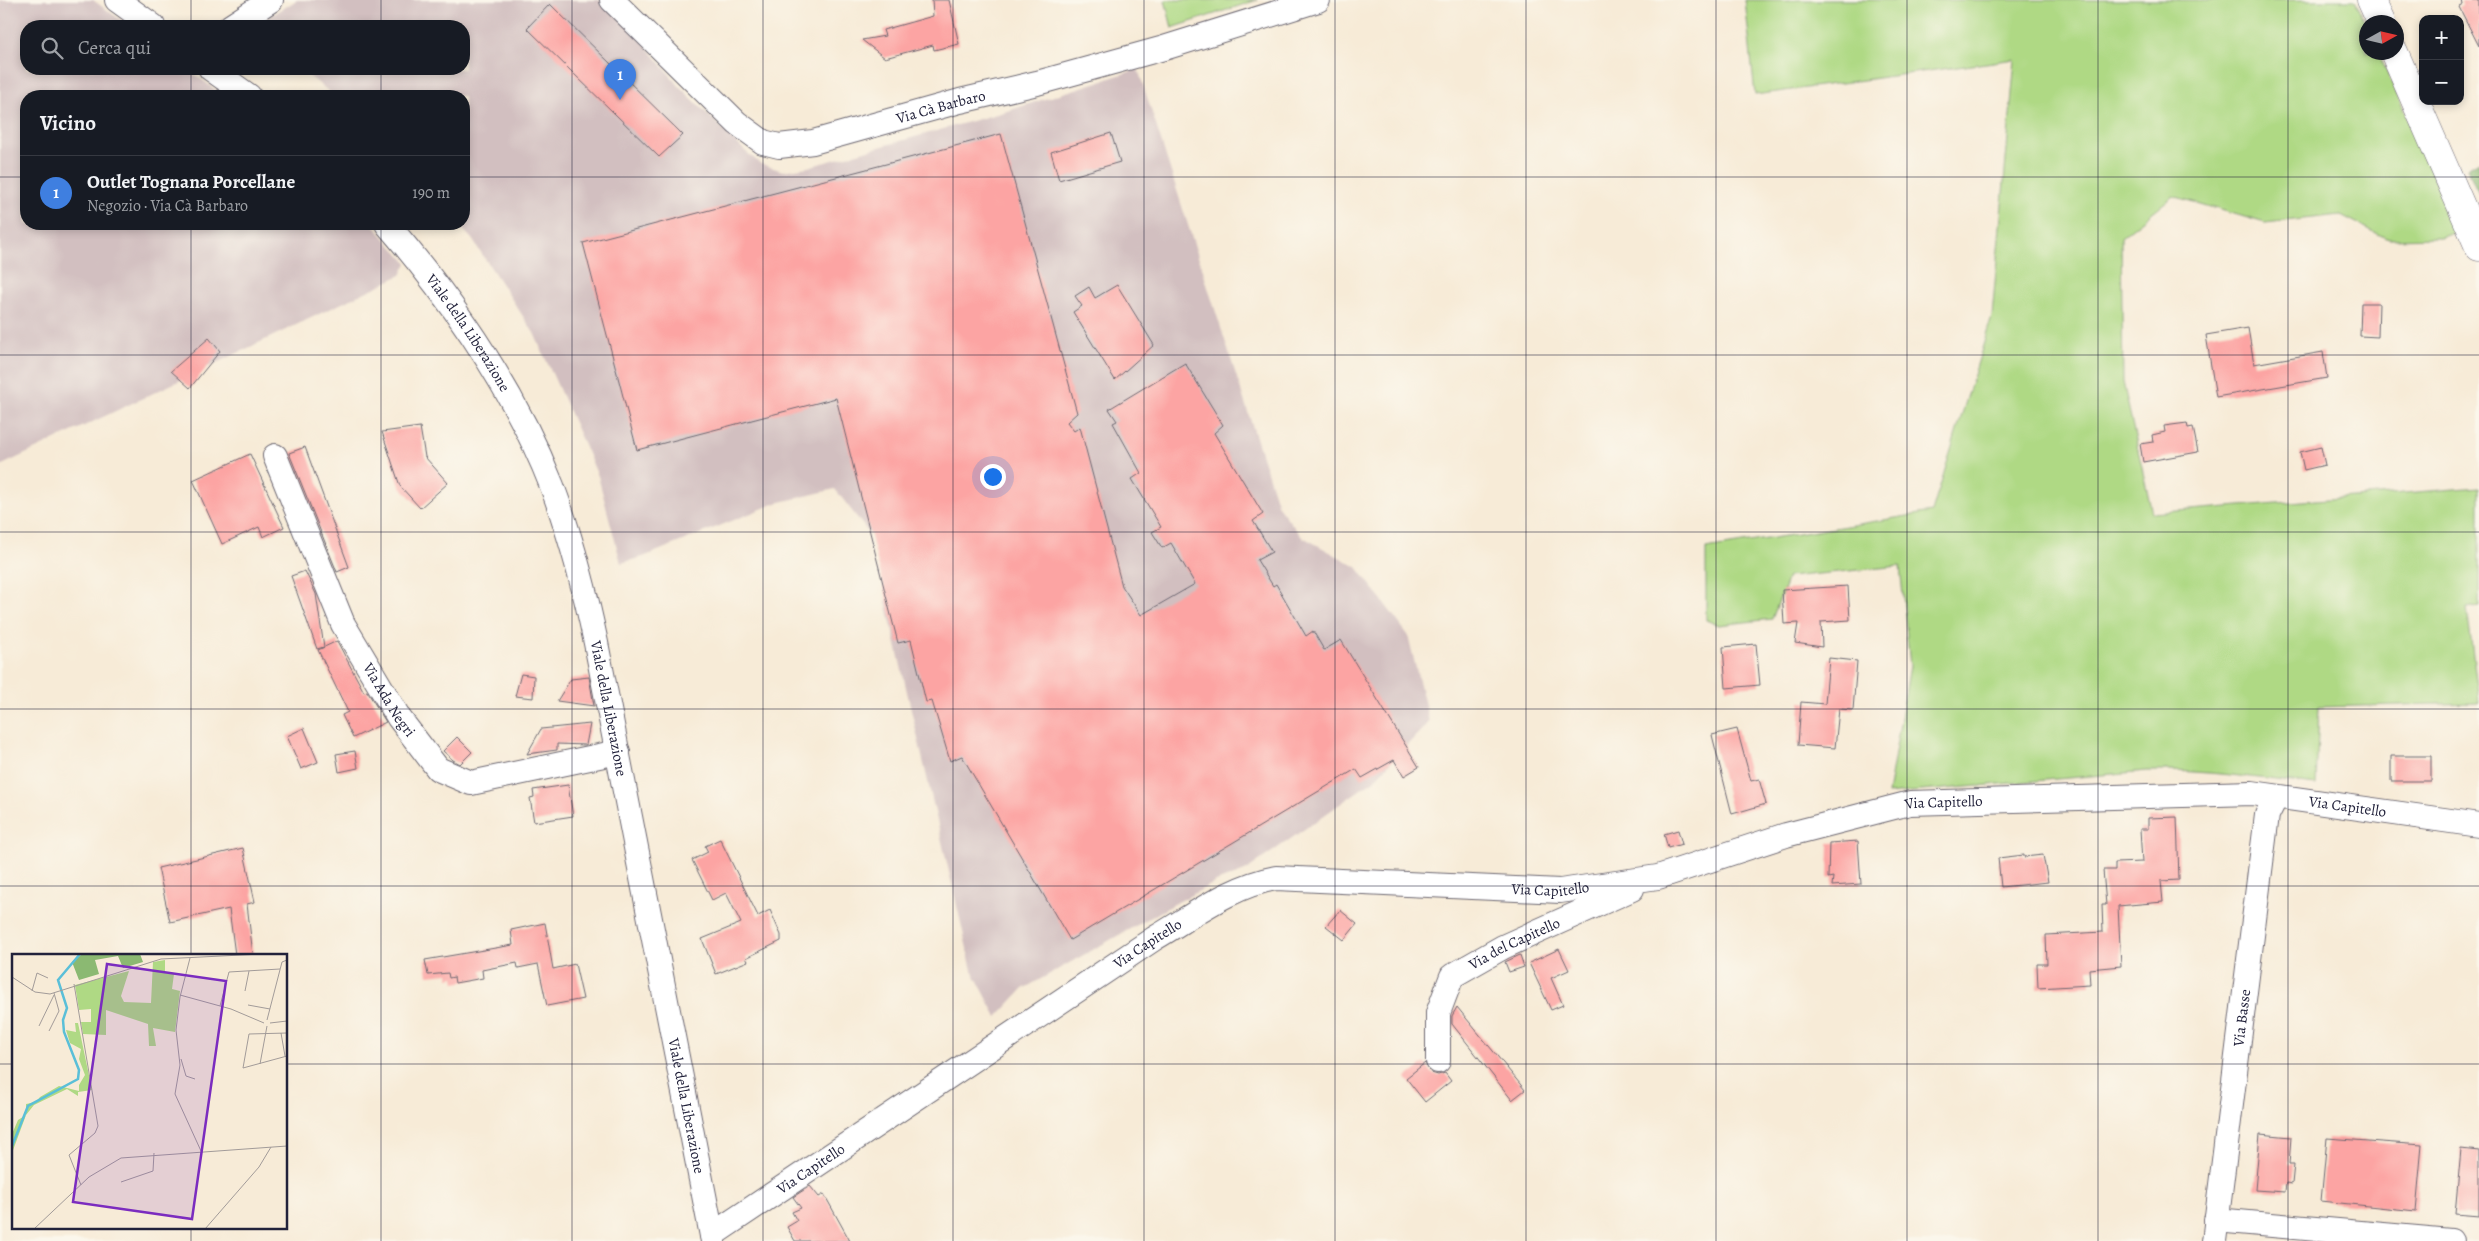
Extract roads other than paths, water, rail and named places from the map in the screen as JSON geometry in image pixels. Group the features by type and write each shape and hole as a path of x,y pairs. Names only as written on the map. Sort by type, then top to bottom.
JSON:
{"main road":[{"path":"2371,0 2378,15"},
{"path":"2397,60 2479,247"}],"street":[{"path":"117,0 145,20"},
{"path":"239,20 271,0"},
{"name":"Via Cà Barbaro","path":"612,0 737,123 763,142 779,146 813,142 960,100 1056,78 1164,48 1318,0"},
{"path":"220,75 241,90"},
{"name":"Viale della Liberazione","path":"392,230 429,272 479,344 523,423 551,485 582,576 712,1238"},
{"name":"Via Ada Negri","path":"275,456 343,624 399,718 438,769 471,783 618,752"},
{"name":"Via Capitello","path":"712,1238 1156,938 1221,898 1254,882 1276,878 1560,891 1658,877 1786,835 1910,803 2252,794 2479,825"},
{"name":"Via Basse","path":"2215,1231 2267,815 2276,797"},
{"name":"Via del Capitello","path":"1438,1061 1438,1013 1452,976 1503,947 1658,877"},
{"path":"2215,1231 2451,1241"}],"place":[{"name":"Outlet Tognana Porcellane","path":"620,100"}]}
